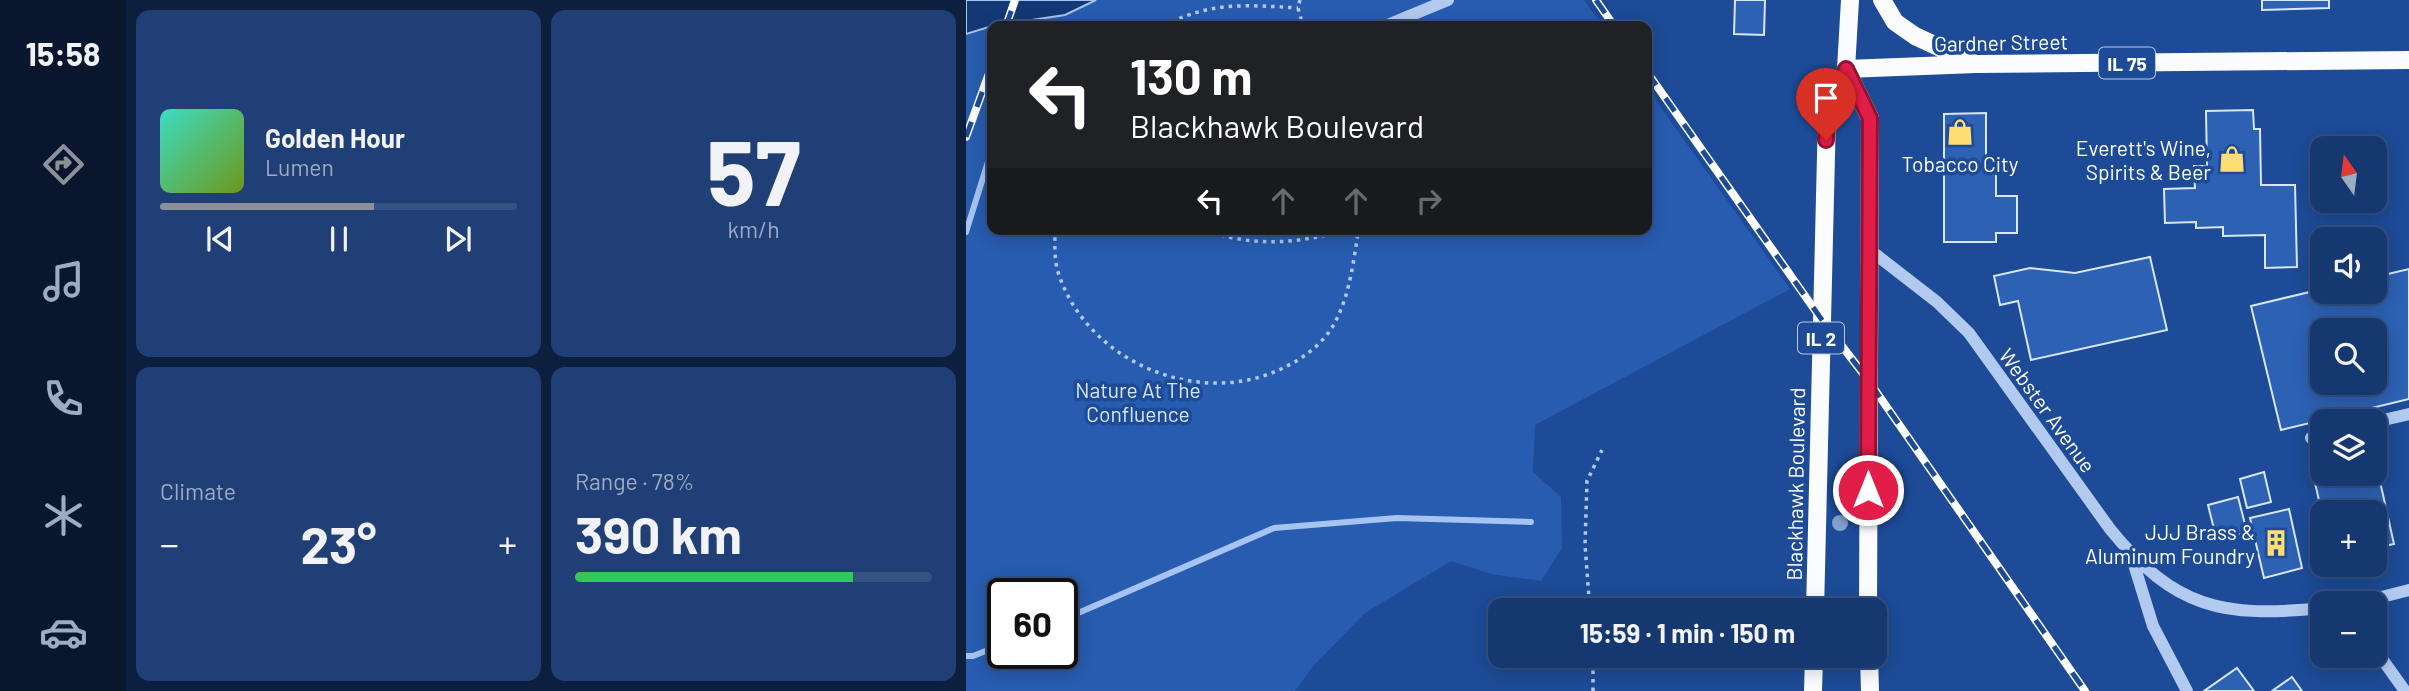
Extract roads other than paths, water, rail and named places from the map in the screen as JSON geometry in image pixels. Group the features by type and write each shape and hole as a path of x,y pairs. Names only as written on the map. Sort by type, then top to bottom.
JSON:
{"main road":[{"name":"Blackhawk Boulevard","path":"1815,598 1827,114 1846,69 1850,0"},
{"path":"1882,0 1895,22 1915,36 1976,64"},
{"name":"Gardner Street","path":"1846,69 1976,64 2409,60"},
{"name":"Blackhawk Boulevard","path":"1846,69 1870,118 1868,598"},
{"path":"1813,691 1814,668"},
{"path":"1869,668 1870,691"}],"street":[{"path":"1397,21 1448,0"},
{"name":"Webster Avenue","path":"1870,250 1937,302 1969,333 2130,554 2157,579 2189,598 2218,607 2257,612 2310,609"},
{"path":"2387,419 2409,414"},
{"path":"2130,554 2153,626 2187,691"},
{"path":"2387,596 2409,590"},
{"path":"2387,666 2405,691"}],"waterway":[{"path":"966,232 987,165"},
{"path":"1078,613 1274,528 1397,518 1531,522"},
{"path":"966,656 987,650"}],"railway":[{"path":"1008,21 1015,0"},
{"path":"1596,0 1611,21"},
{"path":"966,137 987,79"},
{"path":"1652,79 1822,320 1868,380 2085,691"}],"place":[{"name":"Tobacco City","path":"1960,132"},
{"name":"Everett's Wine, Spirits & Beer","path":"2232,159"},
{"name":"JJJ Brass & Aluminum Foundry","path":"2276,543"}],"park label":[{"name":"Nature At The Confluence","path":"1138,401"}]}
